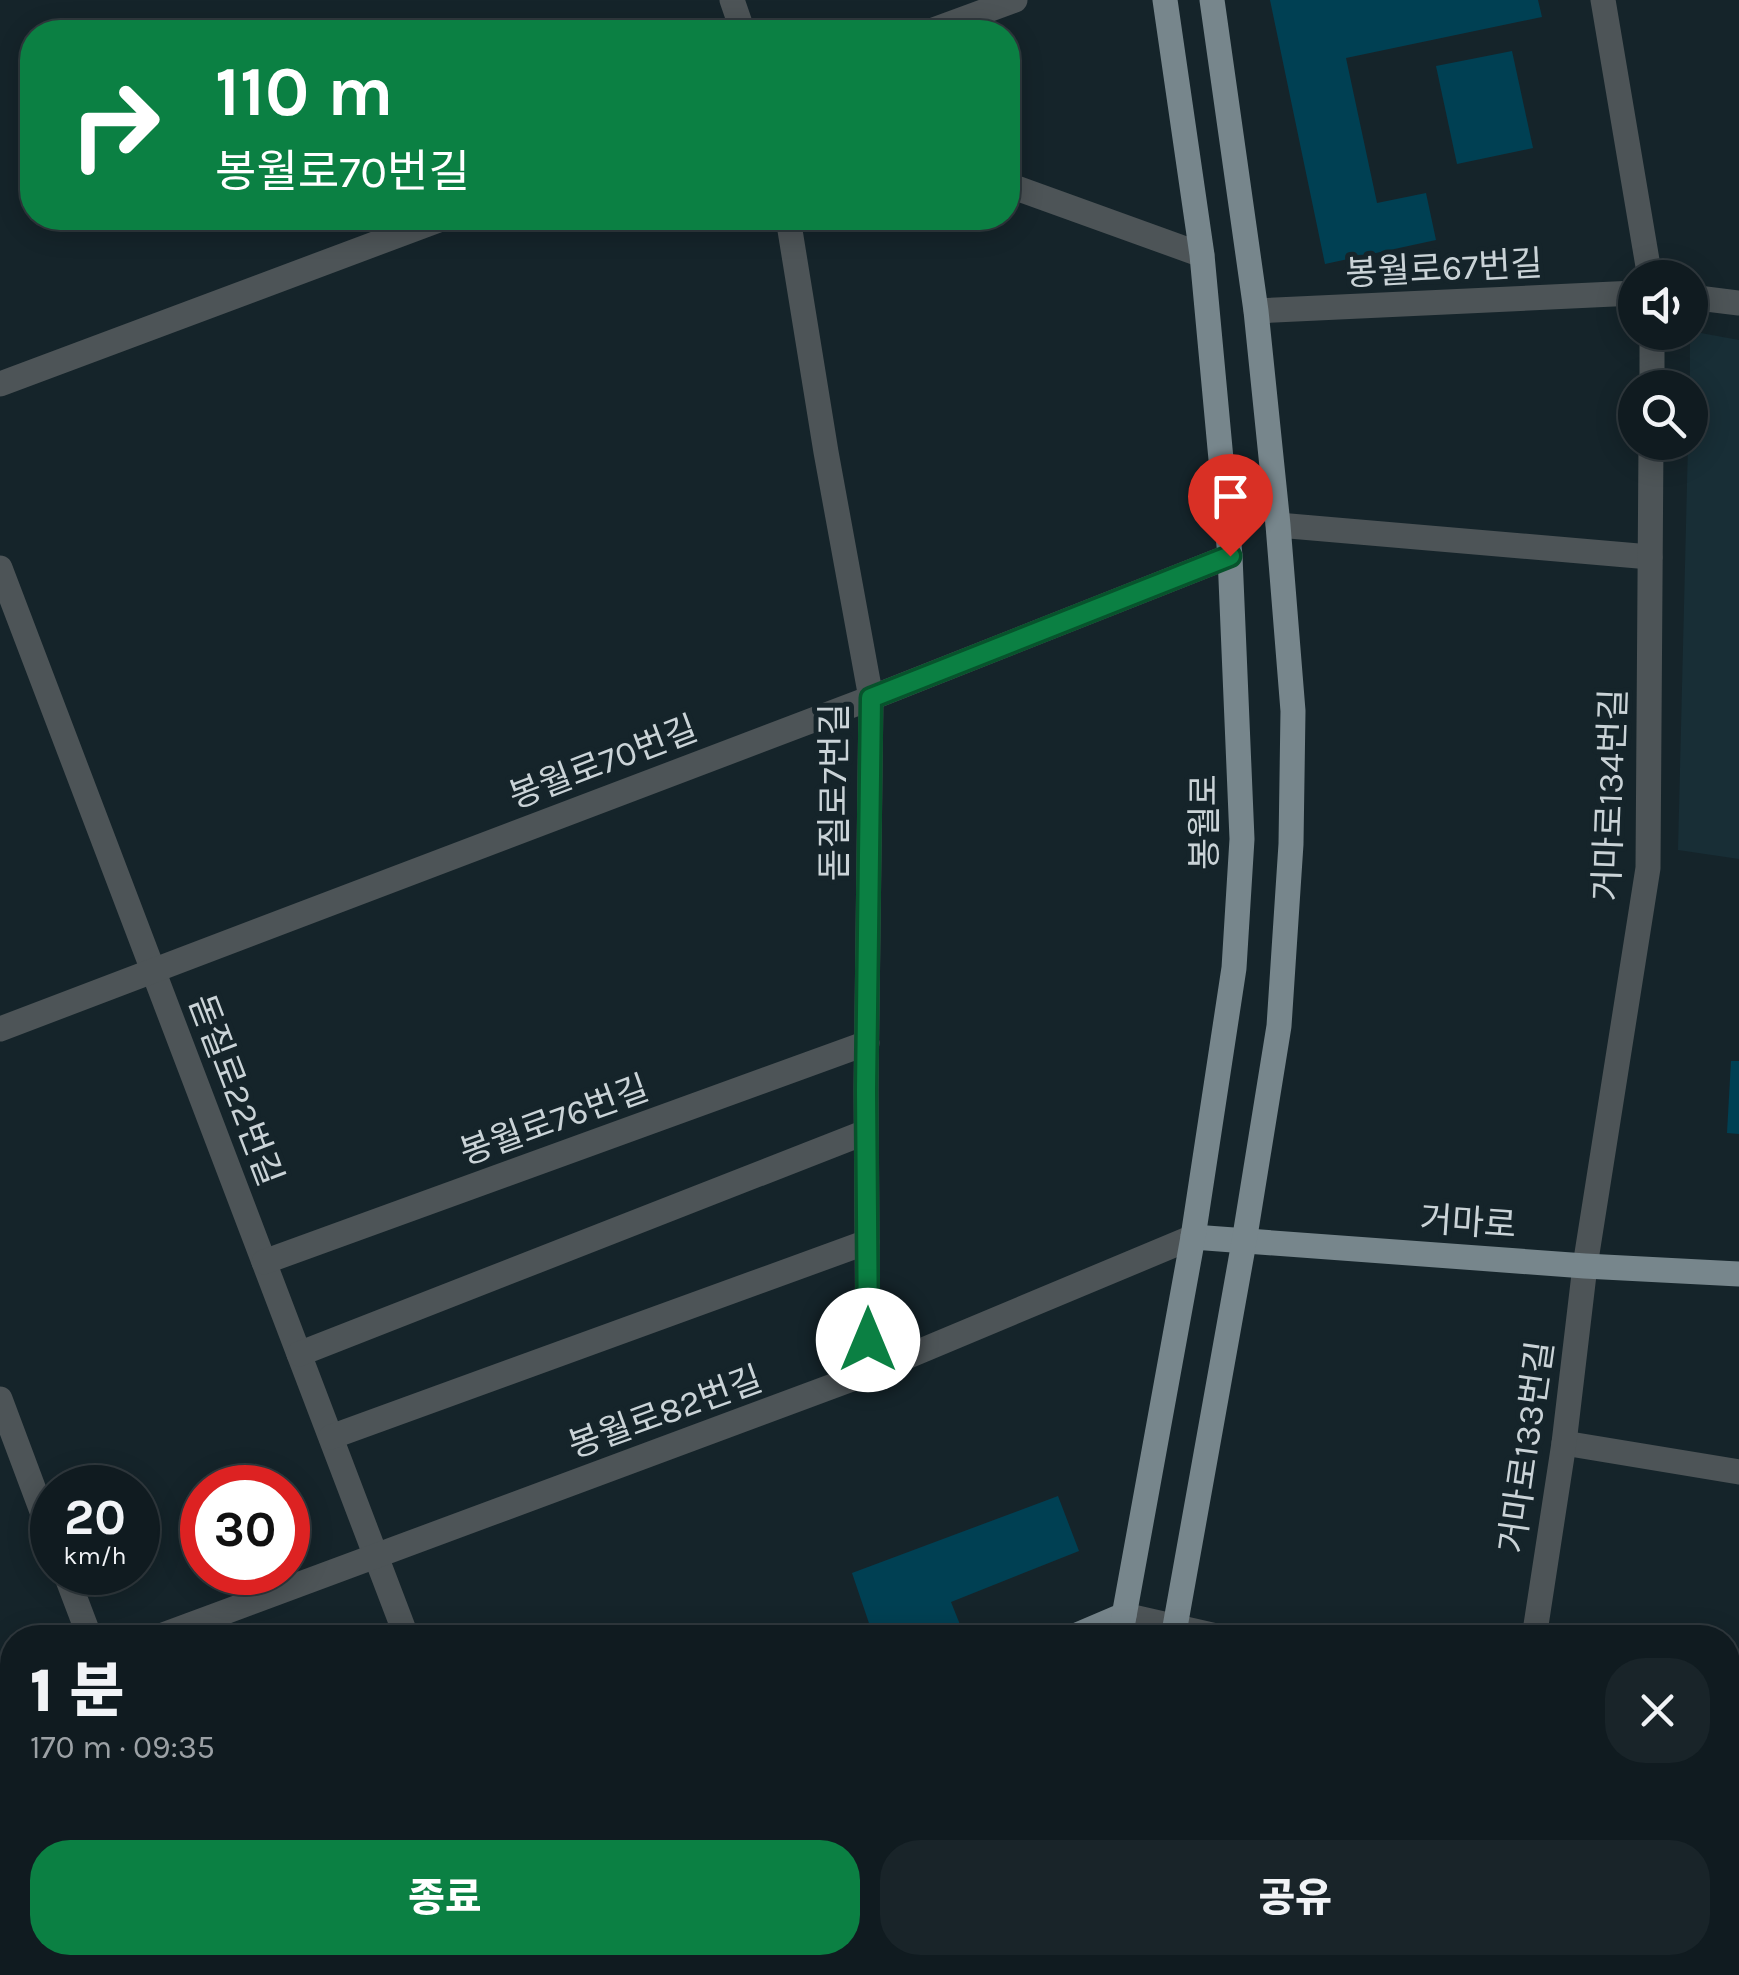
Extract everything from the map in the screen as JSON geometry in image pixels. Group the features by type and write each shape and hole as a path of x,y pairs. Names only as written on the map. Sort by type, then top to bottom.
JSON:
{"main road":[{"name":"봉월로","path":"1122,1625 1193,1236 1234,968 1242,839 1230,556 1202,256 1165,0"},
{"path":"1175,1625 1244,1242 1278,1026 1291,844 1293,710 1278,525 1256,312 1212,0"},
{"name":"거마로","path":"1193,1236 1739,1274"}],"street":[{"path":"960,20 1014,0"},
{"path":"1603,0 1647,260"},
{"path":"1020,188 1202,256"},
{"path":"0,384 412,230"},
{"name":"돋질로7번길","path":"790,230 871,698 866,1132 868,1373"},
{"name":"봉월로67번길","path":"1256,312 1618,295"},
{"path":"1708,299 1739,303"},
{"name":"거마로134번길","path":"1585,1266 1648,868 1652,460"},
{"path":"1278,525 1650,557"},
{"name":"봉월로70번길","path":"0,1029 871,698 1230,556"},
{"name":"돋질로22번길","path":"0,568 402,1625"},
{"name":"봉월로76번길","path":"264,1262 867,1043"},
{"path":"299,1354 866,1132"},
{"name":"봉월로82번길","path":"190,1625 868,1373 1193,1236"},
{"path":"331,1437 868,1242"},
{"name":"거마로133번길","path":"1536,1625 1564,1443 1585,1266"},
{"path":"0,1399 30,1479"},
{"path":"1564,1443 1739,1472"},
{"path":"74,1595 85,1625"}],"shaded area":[{"path":"1708,334 1739,340 1739,859 1678,850 1688,460 1708,460 1708,370 1690,370 1690,350 1708,350"}],"building":[{"path":"1270,0 1538,0 1542,17 1346,58 1377,203 1426,193 1436,240 1325,264"},
{"path":"1512,51 1533,148 1457,164 1436,66"},
{"path":"1731,1061 1739,1061 1739,1134 1727,1133"},
{"path":"1058,1496 1079,1551 951,1602 960,1625 870,1625 852,1573"}],"route":[{"path":"868,1340 866,1090 871,698 1230,556"}]}
